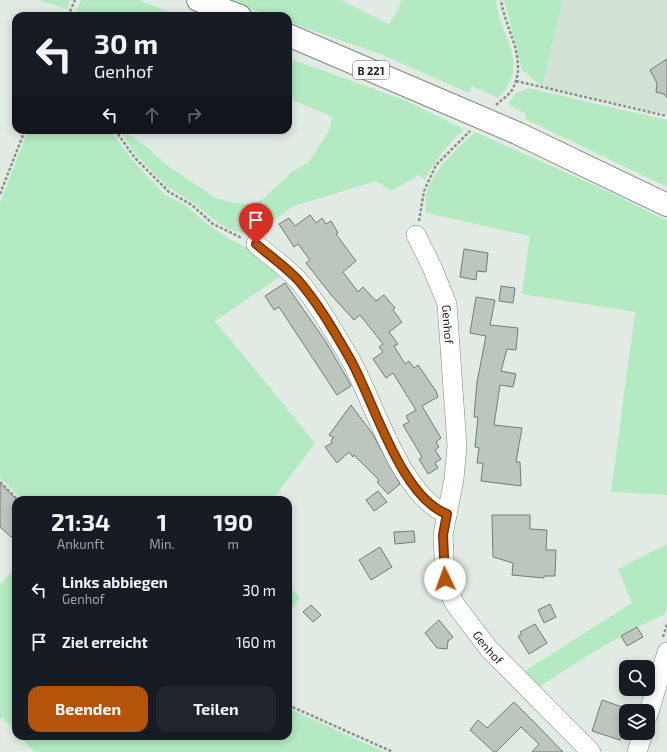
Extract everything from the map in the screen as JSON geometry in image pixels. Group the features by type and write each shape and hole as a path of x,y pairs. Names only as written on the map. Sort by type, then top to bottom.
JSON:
{"main road":[{"path":"198,0 230,12"},
{"name":"B 221","path":"292,37 517,133 667,205"}],"street":[{"name":"Genhof","path":"416,235 432,267 446,304 457,446 454,479 443,535 445,579 454,603 488,649 591,752"},
{"path":"256,244 298,280 322,313 350,358 398,463 421,493 440,511 447,514"},
{"path":"651,704 667,652"},
{"path":"637,752 641,740"}],"path":[{"path":"70,12 75,0"},
{"path":"516,81 667,116"},
{"path":"0,194 23,134"},
{"path":"118,134 135,158 169,192 192,205 219,227 256,244"},
{"path":"0,482 14,496"},
{"path":"292,707 393,752"}],"shaded area":[{"path":"563,0 667,0 667,114 542,86"}],"green space":[{"path":"39,0 70,0 67,9"},
{"path":"81,0 139,0 170,12 78,12 76,11"},
{"path":"226,0 341,0 389,24 399,8 401,0 496,0 498,14 514,61 513,73 508,85 498,98 472,86 469,93 380,54 292,23 292,12 260,12"},
{"path":"504,0 563,0 542,86 522,70"},
{"path":"292,59 404,100 464,129 442,153 425,180 419,175 391,191 376,181 294,206 252,237 229,229 218,223 191,201 166,186 134,153 123,134 131,136 148,148 168,166 216,198 234,203 253,204 264,198 292,172 309,162 328,132 333,117 292,100"},
{"path":"528,88 667,120 667,187 525,119 526,114 508,104 515,94"},
{"path":"475,132 616,195 667,221 667,495 611,492 635,312 522,294 530,236 426,213 426,194 432,180 448,158"},
{"path":"26,134 113,134 135,163 165,195 185,205 206,223 231,240 255,251 284,274 215,321 315,443 275,496 19,496 0,478 0,203"},
{"path":"667,544 667,607 664,615 614,640 534,690 520,674 632,603 618,569"},
{"path":"12,572 12,728 2,717 0,719 0,585"},
{"path":"292,588 300,598 292,609"},
{"path":"292,710 384,752 34,752 24,740 292,740"}],"building":[{"path":"667,59 667,98 664,94 656,92 657,83 650,70"},
{"path":"310,215 316,223 322,218 326,224 331,221 338,233 336,234 356,261 343,272 358,292 363,287 376,301 384,295 395,308 393,310 402,322 389,332 398,344 394,346 405,364 409,361 414,368 418,365 436,391 438,397 422,406 441,438 436,442 439,447 435,450 441,459 435,463 438,468 428,474 419,459 422,457 403,425 409,422 406,416 416,410 393,373 386,378 373,359 383,352 379,347 383,344 360,315 354,320 332,296 306,263 310,260 298,244 294,247 279,224 289,218 295,226"},
{"path":"464,249 488,253 486,272 477,271 476,280 460,277"},
{"path":"285,283 326,342 351,386 337,395 279,307 274,310 265,296"},
{"path":"501,286 515,288 513,303 499,301"},
{"path":"476,297 495,300 490,325 518,328 516,350 507,349 501,371 516,374 513,387 500,385 494,425 522,428 516,462 520,462 521,486 481,481 483,463 477,463 479,448 475,447 478,417 474,417 477,382 486,336 470,333"},
{"path":"351,405 372,433 400,484 388,494 377,482 379,480 354,455 353,457 349,452 337,463 325,447 332,443 331,440 334,438 329,435"},
{"path":"0,483 13,496 12,536 11,537 0,527"},
{"path":"378,491 387,502 374,511 366,500"},
{"path":"492,515 530,515 530,529 547,530 546,550 556,550 555,576 544,576 544,578 512,575 513,563 493,557"},
{"path":"414,531 415,542 395,544 394,532"},
{"path":"380,547 392,567 371,580 359,560"},
{"path":"550,604 556,617 544,623 538,610"},
{"path":"311,605 321,615 313,622 303,612"},
{"path":"439,620 453,637 448,641 447,649 437,648 425,633"},
{"path":"535,624 547,643 529,654 518,636 522,634 520,632"},
{"path":"637,627 643,637 627,646 621,636"},
{"path":"602,700 619,706 619,740 592,731"},
{"path":"514,702 563,752 532,752 539,744 521,727 496,752 494,752 470,730 478,720 487,728"}],"route":[{"path":"256,244 298,280 322,313 350,358 398,463 421,493 440,511 447,514 443,535 445,579"}]}
